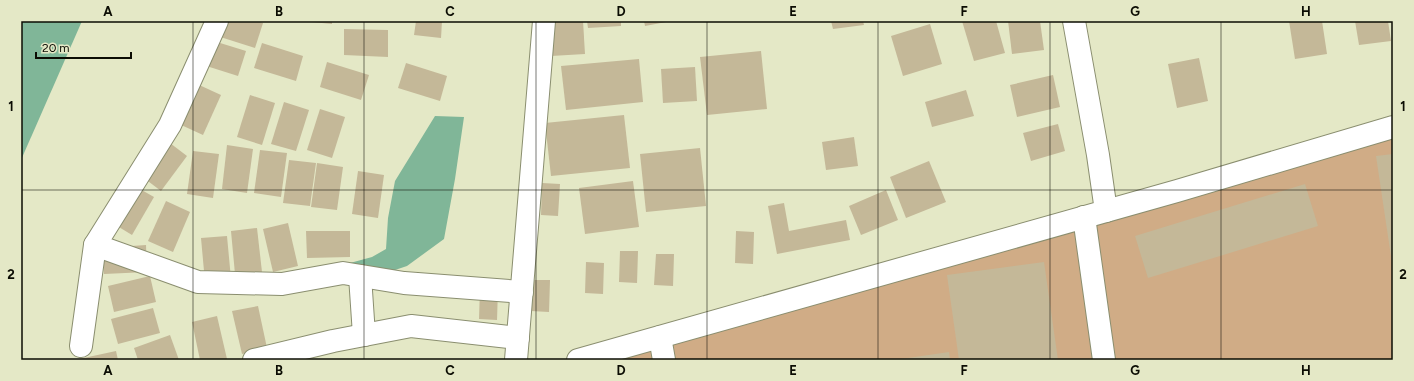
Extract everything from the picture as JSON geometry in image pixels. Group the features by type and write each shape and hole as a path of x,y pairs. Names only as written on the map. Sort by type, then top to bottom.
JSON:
{"street":[{"path":"81,346 95,245 170,125 217,21"},
{"path":"516,360 544,21"},
{"path":"1074,21 1098,155 1106,211"},
{"path":"578,360 1106,211 1393,127"},
{"path":"1084,217 1104,360"},
{"path":"95,245 198,282 282,284 344,273 404,283 522,292"},
{"path":"360,276 364,335"},
{"path":"254,360 326,342 411,326 518,338"},
{"path":"660,337 664,360"}],"shaded area":[{"path":"21,21 82,21 21,160"},
{"path":"435,116 464,117 444,239 407,266 383,274 339,266 372,257 386,249 388,218 395,181"},
{"path":"1393,133 1393,360 604,360"}],"building":[{"path":"218,21 256,21 263,23 255,48 214,35"},
{"path":"332,21 332,24 312,22"},
{"path":"416,21 442,21 441,38 414,35"},
{"path":"583,21 585,54 551,56 550,22"},
{"path":"587,21 621,21 621,26 588,28"},
{"path":"644,21 666,21 666,22 645,26"},
{"path":"831,21 863,21 864,25 833,29"},
{"path":"962,21 996,21 1005,53 974,61"},
{"path":"1008,21 1040,21 1044,50 1012,54"},
{"path":"1289,21 1322,21 1327,54 1295,59"},
{"path":"1355,21 1388,21 1391,41 1359,45"},
{"path":"930,24 942,64 903,76 891,36"},
{"path":"344,29 388,30 388,57 344,55"},
{"path":"204,38 246,51 238,76 197,63"},
{"path":"262,43 303,56 296,81 254,68"},
{"path":"761,51 767,109 707,115 700,57"},
{"path":"1199,58 1208,101 1177,108 1168,64"},
{"path":"639,59 643,102 566,110 561,66"},
{"path":"327,62 369,75 361,100 320,87"},
{"path":"406,63 447,76 440,101 398,88"},
{"path":"695,67 697,101 663,103 661,69"},
{"path":"1053,75 1060,107 1017,117 1010,85"},
{"path":"197,84 221,95 203,135 179,124"},
{"path":"966,90 974,116 932,127 925,102"},
{"path":"250,95 275,103 262,145 237,137"},
{"path":"284,102 309,110 296,151 271,144"},
{"path":"320,109 345,117 332,158 307,150"},
{"path":"624,115 630,168 551,176 545,123"},
{"path":"1058,124 1065,151 1031,161 1023,133"},
{"path":"854,137 858,166 826,170 822,142"},
{"path":"166,140 187,156 161,191 140,175"},
{"path":"227,145 253,149 247,193 222,189"},
{"path":"700,148 706,206 646,212 640,154"},
{"path":"260,150 287,153 281,197 254,193"},
{"path":"193,151 219,154 213,198 187,194"},
{"path":"1393,154 1393,263 1392,263 1376,156"},
{"path":"289,160 316,163 310,206 283,203"},
{"path":"929,161 946,202 906,218 890,177"},
{"path":"317,163 343,167 337,210 311,207"},
{"path":"358,171 384,175 378,218 352,214"},
{"path":"633,181 639,227 585,234 579,188"},
{"path":"542,183 560,184 558,216 541,215"},
{"path":"131,184 154,197 132,235 109,221"},
{"path":"1305,184 1318,226 1148,278 1135,236"},
{"path":"886,190 898,220 861,235 849,206"},
{"path":"166,201 190,212 173,252 148,241"},
{"path":"784,203 789,231 846,220 850,240 777,254 768,206"},
{"path":"288,223 298,266 273,272 263,229"},
{"path":"257,228 262,272 235,274 231,231"},
{"path":"306,231 350,231 350,257 307,258"},
{"path":"736,231 754,232 753,264 735,263"},
{"path":"227,236 231,279 205,282 201,238"},
{"path":"146,245 147,272 104,274 103,248"},
{"path":"620,251 638,251 637,283 619,282"},
{"path":"656,254 674,254 673,286 654,285"},
{"path":"586,262 604,263 603,294 585,293"},
{"path":"1044,262 1058,360 959,360 947,275"},
{"path":"150,276 156,302 114,312 108,286"},
{"path":"532,280 550,280 549,312 531,311"},
{"path":"480,288 498,289 497,320 479,319"},
{"path":"258,306 267,348 242,354 232,311"},
{"path":"153,308 160,333 118,344 111,319"},
{"path":"217,316 227,359 200,360 192,322"},
{"path":"170,335 179,360 138,360 134,348"},
{"path":"116,351 118,360 79,360 79,359"},
{"path":"949,352 950,360 901,360 901,359"}]}
